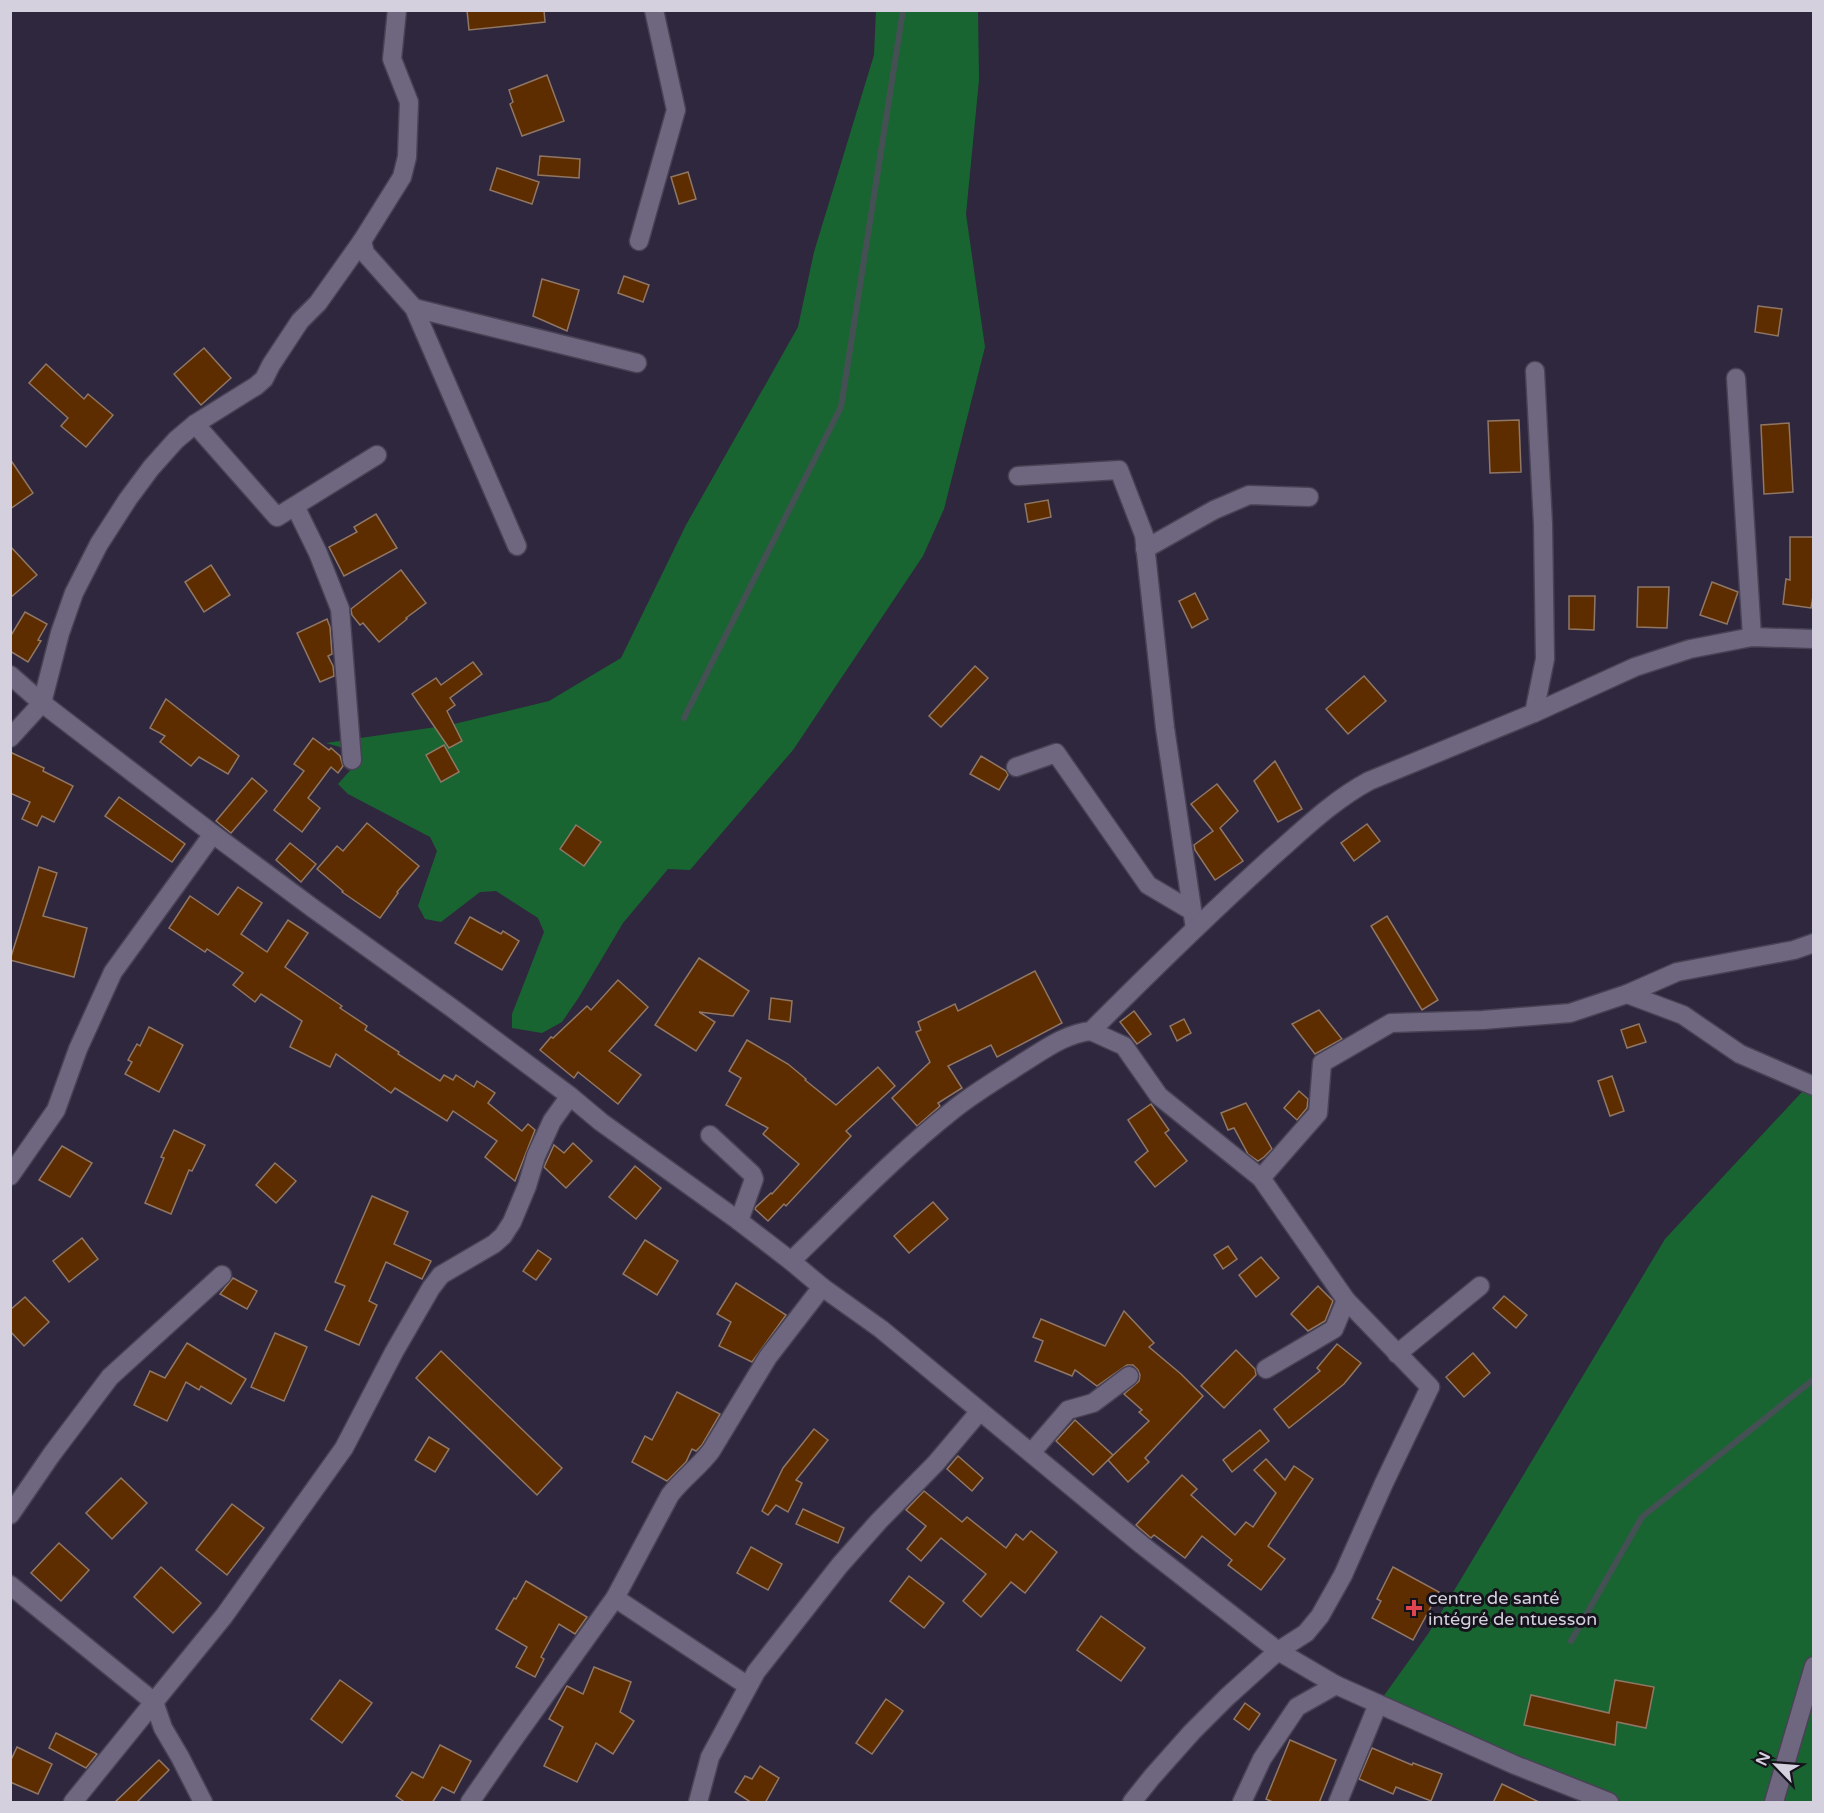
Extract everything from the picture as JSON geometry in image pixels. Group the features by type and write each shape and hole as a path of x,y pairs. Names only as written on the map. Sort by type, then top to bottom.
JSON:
{"street":[{"path":"10,738 42,703 60,633 74,593 99,544 128,499 176,440 195,424 264,379 300,321 318,303 362,241 402,177 407,158 409,102 392,59 397,10"},
{"path":"639,241 676,110 654,10"},
{"path":"362,241 365,253 414,308 518,546"},
{"path":"414,308 637,363"},
{"path":"1534,713 1545,658 1543,524 1535,371"},
{"path":"1736,378 1752,637"},
{"path":"195,424 277,517 377,455"},
{"path":"1018,476 1119,470 1144,535 1165,729 1194,920"},
{"path":"1145,549 1214,510 1249,495 1309,497"},
{"path":"295,506 318,553 340,609 352,760"},
{"path":"1091,1031 1194,920 1314,818 1349,792 1635,667 1690,649 1752,637 1814,639"},
{"path":"10,675 42,703 213,834 570,1096 601,1122 739,1221 822,1287 882,1329 1142,1545 1278,1651 1336,1685 1515,1765 1610,1803"},
{"path":"1016,767 1056,753 1148,885 1194,920"},
{"path":"10,1176 56,1110 78,1049 113,972 213,834"},
{"path":"1261,1178 1318,1113 1322,1063 1391,1023 1483,1020 1570,1012 1627,994 1677,972 1794,950 1814,943"},
{"path":"1627,994 1683,1015 1740,1054 1814,1086"},
{"path":"791,1261 900,1155 953,1110 984,1087 1060,1039 1077,1032 1091,1031 1124,1046 1160,1096 1261,1178 1346,1299 1430,1387 1343,1575 1320,1616 1306,1632 1278,1651 1227,1697 1192,1732 1132,1803"},
{"path":"73,1803 224,1616 344,1448 394,1353 441,1275 494,1244 512,1222 536,1156 552,1121 570,1096"},
{"path":"710,1135 749,1169 754,1179 739,1221"},
{"path":"10,1515 110,1377 222,1275"},
{"path":"1397,1354 1480,1286"},
{"path":"470,1803 525,1722 615,1598 670,1495 678,1484 705,1460 768,1357 822,1287"},
{"path":"1266,1370 1334,1329 1346,1299"},
{"path":"1031,1453 1068,1410 1093,1403 1130,1376"},
{"path":"698,1803 710,1757 748,1686 770,1654 840,1565 980,1411"},
{"path":"10,1585 154,1702 163,1728 203,1803"},
{"path":"615,1598 748,1686"},
{"path":"1774,1803 1814,1666"},
{"path":"1242,1803 1262,1759 1297,1707 1336,1685"},
{"path":"1338,1803 1378,1704"}],"green space":[{"path":"876,11 978,11 979,80 966,214 985,347 944,509 923,556 793,750 690,870 668,869 623,923 562,1022 542,1033 512,1028 512,1014 544,932 538,918 496,891 480,892 441,922 425,919 418,906 437,851 430,837 348,794 338,784 354,766 350,750 326,743 450,725 549,701 621,658 686,525 798,327 814,252 874,55"},
{"path":"1813,1085 1813,1802 1609,1802 1378,1704 1428,1634 1665,1239 1801,1093"}],"building":[{"path":"467,10 544,10 545,22 469,30"},
{"path":"547,75 564,121 522,136 510,104 513,102 509,90"},
{"path":"540,156 580,159 579,178 538,175"},
{"path":"497,168 539,182 532,204 490,190"},
{"path":"688,172 696,199 679,204 671,177"},
{"path":"624,276 649,285 643,302 618,293"},
{"path":"542,279 579,290 567,331 533,316"},
{"path":"1758,306 1782,309 1778,336 1755,332"},
{"path":"204,348 231,378 201,405 174,374"},
{"path":"46,364 84,399 88,394 113,415 86,447 61,426 68,418 29,383"},
{"path":"1519,420 1521,472 1490,473 1488,421"},
{"path":"1789,423 1793,492 1764,494 1761,425"},
{"path":"10,459 33,493 10,509"},
{"path":"1048,500 1051,517 1028,522 1025,504"},
{"path":"376,514 397,548 344,576 329,547 357,532 354,527"},
{"path":"1790,537 1814,537 1814,591 1811,608 1783,604 1786,579 1790,580"},
{"path":"10,546 37,575 10,598"},
{"path":"211,565 230,595 204,612 185,582"},
{"path":"401,570 426,603 379,642 363,623 360,625 352,615 351,609"},
{"path":"1712,582 1738,592 1727,624 1700,615"},
{"path":"1638,587 1669,587 1667,628 1637,627"},
{"path":"1195,593 1208,619 1192,628 1179,601"},
{"path":"1569,596 1595,596 1594,630 1569,629"},
{"path":"25,612 47,624 38,640 41,641 28,662 10,651 10,637"},
{"path":"327,619 330,627 332,654 328,656 333,666 334,676 320,682 297,633"},
{"path":"473,662 482,674 450,698 455,705 447,711 462,741 449,748 412,694 436,678 441,685"},
{"path":"975,666 988,678 941,727 929,716"},
{"path":"1364,676 1386,701 1348,734 1326,709"},
{"path":"166,699 239,756 228,774 199,757 191,766 160,742 165,736 150,728"},
{"path":"313,738 340,756 343,766 338,773 331,767 308,798 320,808 302,832 274,810 304,771 294,764"},
{"path":"444,745 459,772 441,782 426,755"},
{"path":"10,752 44,768 43,771 73,786 54,822 42,816 37,826 22,819 30,802 10,793"},
{"path":"981,756 1006,771 1008,775 999,790 970,774"},
{"path":"1275,761 1302,809 1278,822 1254,781"},
{"path":"252,778 267,791 231,833 216,821"},
{"path":"1217,784 1238,811 1220,828 1243,861 1215,880 1194,845 1213,831 1191,804"},
{"path":"119,797 185,844 172,862 105,816"},
{"path":"367,823 419,866 397,892 380,918 342,892 317,869 337,846 343,851"},
{"path":"1367,824 1380,841 1354,861 1341,843"},
{"path":"576,825 601,842 584,866 560,849"},
{"path":"290,843 316,864 301,882 276,860"},
{"path":"39,867 57,873 43,916 87,928 74,977 10,960"},
{"path":"238,887 262,903 241,934 267,952 288,920 308,933 285,967 342,1006 340,1008 367,1026 365,1030 399,1052 398,1054 440,1081 444,1075 453,1080 456,1075 474,1087 477,1081 495,1093 488,1103 522,1131 528,1124 535,1130 515,1181 485,1157 497,1141 453,1111 447,1121 395,1088 391,1093 336,1054 330,1067 290,1047 302,1021 261,994 255,1002 233,985 243,973 207,949 205,952 169,928 190,896 218,915"},
{"path":"1387,916 1438,1000 1422,1010 1371,926"},
{"path":"470,917 501,934 503,931 519,941 502,970 455,943"},
{"path":"699,958 749,991 733,1016 699,1012 715,1022 696,1051 655,1025"},
{"path":"1035,971 1062,1023 997,1057 991,1045 948,1066 962,1088 938,1103 940,1106 917,1126 892,1098 930,1062 916,1032 921,1030 918,1022 955,1004 958,1011"},
{"path":"618,980 648,1007 609,1051 641,1075 618,1104 578,1072 574,1078 540,1050 551,1037 553,1038 587,1006 591,1010"},
{"path":"771,998 792,1001 790,1022 769,1019"},
{"path":"1319,1010 1342,1039 1315,1054 1292,1024"},
{"path":"1134,1011 1151,1034 1137,1044 1120,1022"},
{"path":"1184,1019 1191,1033 1177,1041 1170,1026"},
{"path":"1639,1024 1646,1042 1627,1048 1621,1030"},
{"path":"149,1027 183,1045 159,1092 125,1074 132,1062 128,1060 137,1044 140,1046"},
{"path":"747,1040 788,1064 836,1105 878,1067 895,1086 846,1131 851,1136 786,1206 784,1204 768,1221 755,1209 756,1207 772,1194 799,1164 763,1134 768,1128 726,1105 741,1078 729,1071"},
{"path":"1612,1076 1624,1111 1610,1116 1598,1081"},
{"path":"1299,1091 1308,1099 1307,1108 1297,1120 1284,1108"},
{"path":"1246,1103 1272,1149 1258,1161 1248,1154 1234,1128 1228,1130 1221,1113"},
{"path":"1151,1104 1169,1130 1165,1133 1187,1161 1155,1187 1135,1162 1148,1151 1128,1120"},
{"path":"174,1130 205,1145 192,1171 189,1170 171,1214 145,1203 164,1158 161,1157"},
{"path":"573,1143 592,1161 566,1188 544,1167 554,1145 564,1153"},
{"path":"62,1146 92,1163 70,1197 39,1180"},
{"path":"275,1163 296,1181 276,1203 256,1185"},
{"path":"635,1166 661,1188 636,1219 609,1197"},
{"path":"372,1196 408,1212 394,1244 431,1261 422,1279 386,1262 369,1301 377,1305 359,1345 325,1330 345,1286 335,1282"},
{"path":"933,1202 948,1219 909,1253 894,1236"},
{"path":"82,1238 98,1259 69,1282 53,1261"},
{"path":"645,1240 678,1261 657,1295 623,1274"},
{"path":"1228,1246 1237,1259 1223,1269 1214,1255"},
{"path":"538,1250 551,1259 536,1280 523,1271"},
{"path":"1261,1257 1279,1278 1256,1297 1239,1275"},
{"path":"233,1278 257,1291 247,1309 220,1294"},
{"path":"736,1283 786,1315 752,1362 719,1346 731,1322 717,1314"},
{"path":"1318,1286 1333,1301 1325,1321 1308,1331 1291,1314"},
{"path":"1504,1296 1527,1315 1516,1328 1493,1308"},
{"path":"25,1297 49,1322 24,1346 10,1331 10,1310"},
{"path":"1124,1311 1154,1343 1149,1347 1203,1396 1145,1458 1149,1462 1128,1482 1108,1460 1149,1421 1139,1412 1142,1410 1124,1394 1139,1381 1138,1370 1133,1365 1127,1365 1097,1386 1075,1370 1072,1376 1035,1361 1043,1341 1033,1337 1041,1319 1105,1346"},
{"path":"275,1333 307,1347 284,1401 251,1387"},
{"path":"187,1343 246,1379 231,1404 201,1386 199,1390 186,1382 167,1421 134,1405 150,1371 165,1378"},
{"path":"1337,1344 1361,1363 1344,1384 1289,1428 1274,1409 1320,1371 1317,1368"},
{"path":"1236,1350 1255,1369 1256,1375 1224,1408 1201,1386"},
{"path":"441,1351 562,1468 537,1495 416,1378"},
{"path":"1473,1353 1490,1373 1464,1397 1446,1377"},
{"path":"677,1392 720,1414 702,1445 696,1451 692,1449 686,1462 667,1481 632,1462 645,1436 652,1440"},
{"path":"1075,1420 1113,1455 1093,1475 1056,1441"},
{"path":"814,1429 828,1440 796,1480 802,1483 788,1512 776,1505 768,1515 762,1511 783,1468"},
{"path":"1260,1430 1269,1441 1232,1472 1223,1460"},
{"path":"429,1437 449,1449 435,1472 415,1460"},
{"path":"958,1456 983,1478 972,1491 947,1469"},
{"path":"1266,1459 1285,1480 1294,1466 1313,1479 1268,1546 1285,1559 1261,1590 1228,1565 1232,1560 1202,1536 1185,1558 1154,1535 1151,1538 1136,1525 1182,1475 1197,1489 1191,1495 1235,1535 1246,1522 1253,1527 1276,1493 1254,1470"},
{"path":"121,1478 147,1503 112,1539 86,1513"},
{"path":"924,1491 962,1522 967,1517 1006,1548 1016,1534 1023,1540 1031,1531 1057,1552 1025,1593 1011,1582 981,1617 963,1601 986,1574 941,1538 921,1561 907,1549 926,1526 906,1510"},
{"path":"232,1504 264,1528 227,1575 196,1550"},
{"path":"803,1509 844,1528 838,1543 796,1524"},
{"path":"59,1543 89,1570 61,1601 31,1573"},
{"path":"751,1547 782,1564 768,1590 737,1573"},
{"path":"161,1567 201,1603 173,1633 134,1597"},
{"path":"1393,1567 1439,1592 1413,1640 1372,1618 1381,1601 1377,1599"},
{"path":"909,1576 944,1603 924,1628 890,1601"},
{"path":"526,1581 587,1617 575,1634 559,1624 541,1657 544,1659 535,1677 516,1667 527,1647 496,1629"},
{"path":"1101,1616 1145,1648 1121,1681 1077,1650"},
{"path":"594,1667 631,1682 620,1712 634,1721 613,1754 596,1743 577,1782 544,1766 563,1727 549,1719 567,1686 583,1694"},
{"path":"340,1680 372,1703 342,1743 311,1719"},
{"path":"1615,1680 1654,1687 1646,1728 1617,1722 1615,1745 1524,1725 1531,1695 1609,1713"},
{"path":"886,1699 903,1711 872,1754 856,1743"},
{"path":"1245,1703 1260,1714 1249,1730 1234,1719"},
{"path":"56,1733 97,1754 86,1768 49,1748"},
{"path":"1290,1740 1336,1760 1319,1803 1275,1803 1266,1799"},
{"path":"440,1745 471,1761 454,1793 442,1787 432,1803 406,1803 396,1796 412,1772 423,1778"},
{"path":"17,1747 52,1764 38,1794 10,1782 10,1762"},
{"path":"1372,1748 1412,1765 1413,1763 1442,1774 1431,1801 1396,1787 1393,1794 1359,1779"},
{"path":"159,1760 169,1770 136,1803 114,1803"},
{"path":"760,1766 779,1778 765,1803 752,1803 735,1792 745,1776 752,1779"},
{"path":"1502,1784 1541,1803 1493,1803"}],"waterway":[{"path":"684,718 841,407 903,10"},
{"path":"1571,1641 1642,1517 1814,1379"}],"place":[{"name":"centre de santé intégré de ntuesson","path":"1414,1608"}]}
